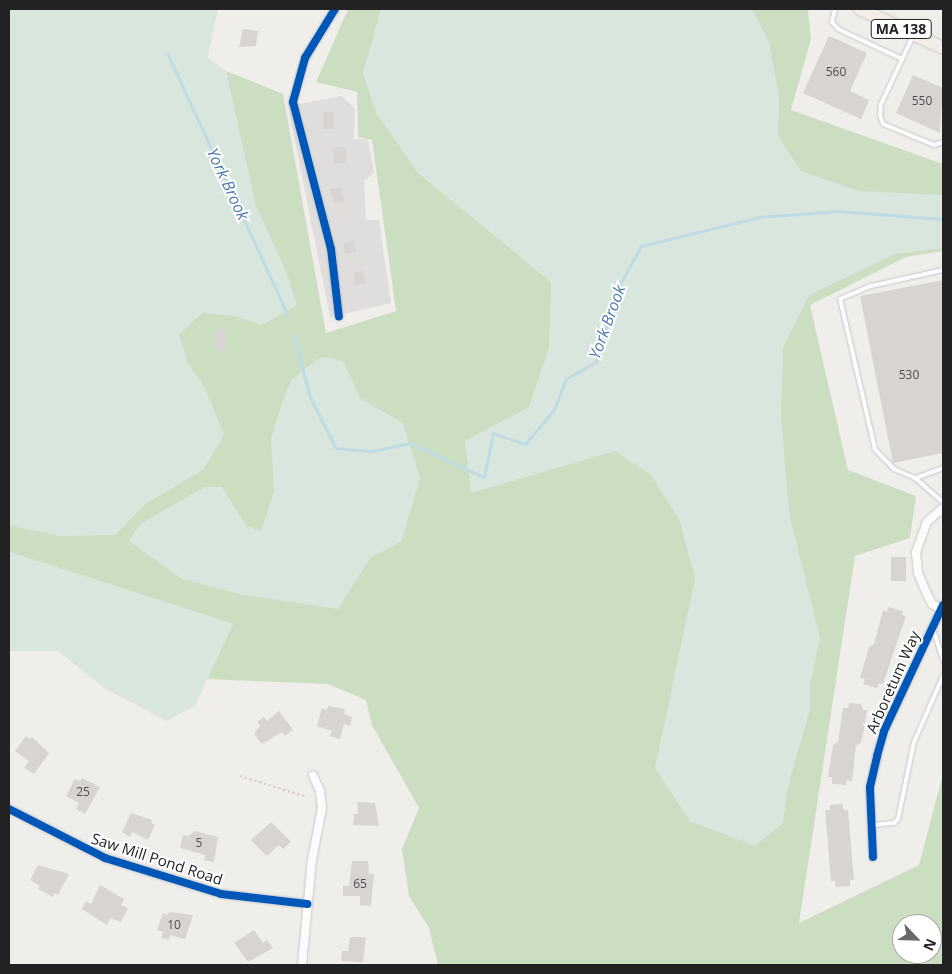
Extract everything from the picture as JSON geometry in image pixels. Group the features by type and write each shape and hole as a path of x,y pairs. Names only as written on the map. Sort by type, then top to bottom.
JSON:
{"main road":[{"name":"MA 138","path":"862,9 943,48"}],"street":[{"path":"335,9 305,58 293,102 331,249 340,317"},
{"name":"Arboretum Way","path":"873,857 870,826 870,787 884,731 943,608 932,604 926,592 918,573 916,553 928,522 943,508"},
{"path":"302,965 307,904 322,808 320,791 313,776"},
{"name":"Saw Mill Pond Road","path":"9,810 105,858 222,894 307,904"}],"lane":[{"path":"835,9 832,18 838,29 902,59"},
{"path":"914,34 881,104 883,124 934,145 943,142"},
{"path":"943,270 871,286 840,299 875,449 894,469 915,478 943,502"},
{"path":"915,478 943,468"},
{"path":"933,628 943,660"},
{"path":"870,826 894,823 898,819 914,742 943,676"}],"path":[{"path":"240,776 307,797"}],"shaded area":[{"path":"9,9 218,9 207,58 226,71 256,206 286,271 297,305 262,325 234,316 203,313 179,334 188,363 205,388 224,435 203,470 145,504 115,535 59,536 9,525"},
{"path":"381,9 752,9 769,42 779,98 778,136 801,171 859,191 943,195 943,248 895,254 809,295 783,347 781,415 789,513 820,638 810,684 810,709 788,786 783,823 755,846 690,821 655,768 695,579 680,521 651,475 615,451 471,493 465,441 529,407 549,348 551,282 418,173 376,113 363,73"},
{"path":"342,96 355,109 354,139 368,139 374,173 364,181 366,220 379,220 391,303 330,317 288,106"},
{"path":"321,357 343,361 361,399 403,423 420,478 401,542 370,558 338,609 243,595 182,579 129,541 140,524 205,487 222,487 246,526 261,531 274,492 271,439 281,406 291,380"},
{"path":"9,552 233,624 195,706 167,721 107,690 58,651 9,651"}],"green space":[{"path":"9,9 218,9 207,58 226,71 283,94 326,333 396,311 372,140 358,137 357,92 316,82 348,9 808,9 811,39 791,110 943,164 943,251 906,257 810,305 848,470 916,496 910,538 855,556 799,923 919,865 943,774 943,965 438,965 429,928 409,896 402,849 419,808 372,725 366,700 328,684 206,679 233,624 9,552"}],"building":[{"path":"243,29 258,31 256,46 239,47"},
{"path":"829,36 867,53 850,91 869,100 861,119 803,93"},
{"path":"913,75 943,88 940,133 896,113"},
{"path":"323,112 334,112 334,129 323,129"},
{"path":"345,147 346,163 334,164 333,148"},
{"path":"341,188 344,202 333,203 330,189"},
{"path":"354,241 356,252 345,254 343,243"},
{"path":"363,271 365,284 355,285 353,273"},
{"path":"943,280 943,453 893,463 860,296"},
{"path":"214,330 225,330 227,350 214,350"},
{"path":"891,557 906,557 906,581 891,581"},
{"path":"888,607 903,611 902,615 906,616 883,684 879,683 877,688 863,684 865,679 860,678 869,647 874,644 883,610 887,612"},
{"path":"849,703 861,704 863,710 867,710 864,729 861,743 856,746 852,781 847,780 846,785 832,784 832,777 828,777 833,745 838,742 843,708 848,708"},
{"path":"328,706 345,709 344,714 352,717 350,726 344,724 340,739 330,736 332,731 317,726 322,708 327,710"},
{"path":"279,711 293,730 285,736 282,732 262,744 254,734 260,726 257,722 264,717 267,721"},
{"path":"26,736 30,739 32,737 49,753 34,774 24,768 29,761 15,751"},
{"path":"82,778 100,787 85,814 76,809 79,803 66,796 75,779 80,781"},
{"path":"357,802 375,803 379,826 353,825 354,814 358,814"},
{"path":"842,804 844,810 848,810 854,880 850,880 850,886 836,887 835,881 831,881 825,810 830,810 830,805"},
{"path":"131,813 152,820 151,823 155,825 148,840 132,832 130,837 122,832"},
{"path":"271,822 291,842 283,849 279,845 267,856 251,840"},
{"path":"195,831 218,837 214,862 204,860 205,855 180,848 183,835 188,836"},
{"path":"352,861 368,861 369,874 374,874 371,906 360,905 360,896 343,896 343,886 349,886"},
{"path":"38,865 69,874 58,895 55,893 53,897 38,889 40,886 30,880"},
{"path":"100,885 124,899 121,905 128,908 121,922 110,918 107,925 82,909 86,901 91,904"},
{"path":"169,912 193,915 185,939 170,935 169,940 161,938 163,932 157,930 163,913 168,915"},
{"path":"254,930 263,943 267,940 273,948 248,962 234,943"},
{"path":"350,937 366,937 363,962 341,961 342,951 348,951"}],"waterway":[{"name":"York Brook","path":"168,54 288,315"},
{"name":"York Brook","path":"294,335 310,396 336,448 372,451 410,443 484,477 493,433 525,444 554,410 566,379 596,362 617,290 641,246 760,217 838,211 943,219"}],"cycle path":[{"path":"335,9 305,58 293,102 331,249 339,317"},
{"path":"873,857 870,787 877,756 884,731 943,605"},
{"path":"9,809 105,858 221,894 307,904"}]}
